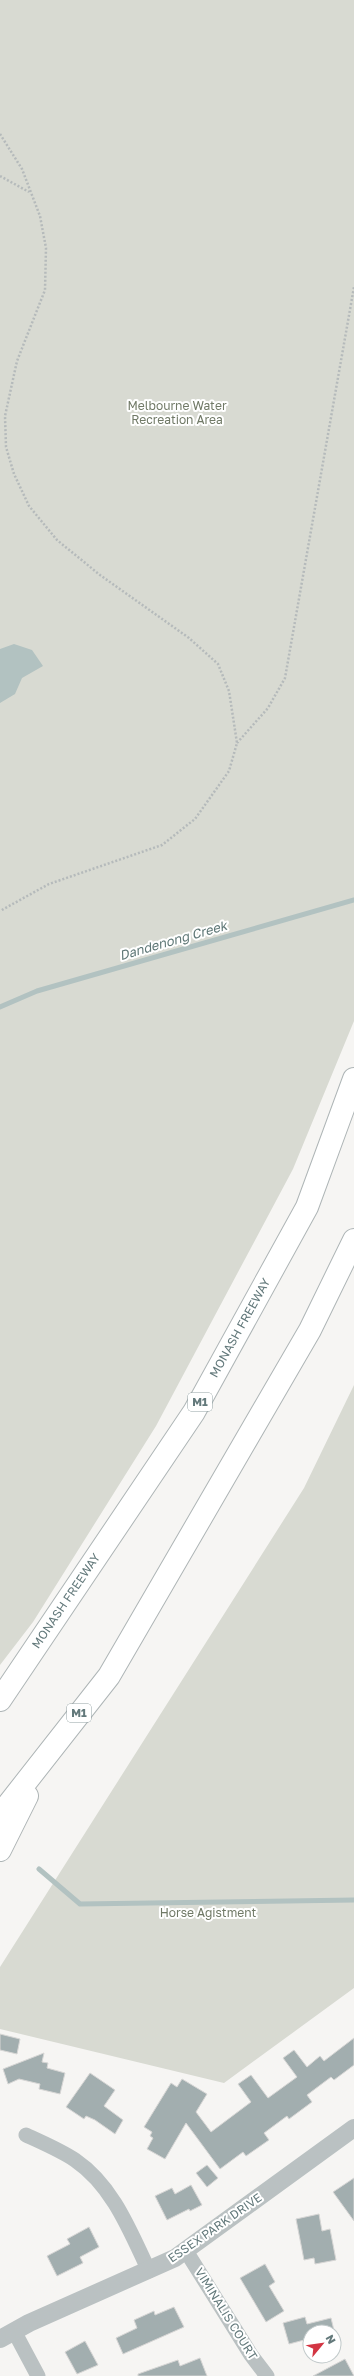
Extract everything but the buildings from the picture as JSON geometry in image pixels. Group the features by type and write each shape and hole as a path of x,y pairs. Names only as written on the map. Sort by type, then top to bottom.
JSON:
{"highway":[{"name":"MONASH FREEWAY","path":"0,1700 194,1412 307,1207 354,1079"},
{"name":"M1","path":"0,1815 49,1750 109,1676 310,1330 354,1240"},
{"path":"0,1850 49,1750"}],"street":[{"name":"ESSEX PARK DRIVE","path":"7,2335 149,2271 186,2251 354,2128"},
{"path":"26,2135 74,2159 96,2177 115,2201 149,2271"},
{"name":"VIMINALIS COURT","path":"186,2251 251,2355 267,2376"},
{"path":"7,2335 38,2376"}],"path":[{"path":"0,134 22,169 40,216 46,248 45,290 17,361 5,416 6,447 14,474 29,506 57,540 100,575 189,638 218,664 229,691 237,743 229,771 195,819 162,845 49,884 0,911"},
{"path":"0,176 30,193"},
{"path":"237,743 268,708 285,678 354,287"}],"green space":[{"name":"Melbourne Water Recreation Area","path":"0,0 354,0 354,1021 293,1169 156,1426 33,1622 0,1665"},
{"name":"Horse Agistment","path":"354,1385 354,1988 224,2083 0,2029 0,1967 304,1488"}],"shaded area":[{"path":"14,644 32,650 43,666 22,678 15,694 0,703 0,649"}],"waterway":[{"name":"Dandenong Creek","path":"0,1007 37,991 354,900"},
{"path":"39,1869 80,1904 354,1900"}]}
